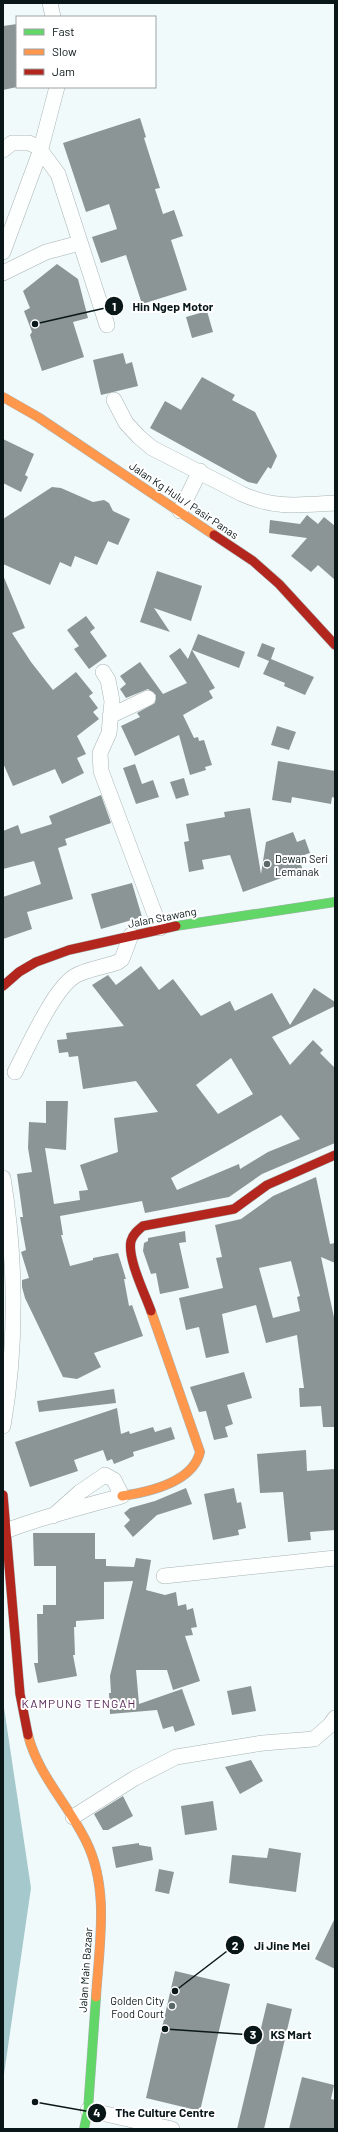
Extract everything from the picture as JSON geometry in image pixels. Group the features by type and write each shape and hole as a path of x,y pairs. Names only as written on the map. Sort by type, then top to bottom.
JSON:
{"street":[{"path":"50,3 53,16"},
{"path":"3,252 40,152 57,88"},
{"path":"3,150 12,143 21,142 38,147 40,152 58,174 107,325"},
{"path":"3,273 46,252 80,243"},
{"name":"Jalan Kg Hulu / Pasir Panas","path":"3,396 38,417 253,561 278,584 335,645"},
{"path":"114,400 126,423 152,448 200,471 242,494 267,504 279,506 335,503"},
{"path":"180,511 200,471"},
{"path":"103,672 111,690 109,733 100,753 101,771 160,928"},
{"path":"110,716 148,698"},
{"name":"Jalan Stawang","path":"3,986 19,972 50,956 131,935 160,928 335,902"},
{"path":"15,1072 64,985 75,976 118,962 122,959 131,935"},
{"path":"8,1530 122,1496 152,1489 190,1470 196,1465 200,1452 132,1254 131,1240 133,1234 143,1226 234,1209 267,1185 335,1155"},
{"path":"3,1178 12,1245 13,1356 3,1426"},
{"path":"52,1516 86,1486 105,1475 114,1480 122,1496"},
{"name":"Jalan Main Bazaar","path":"3,1496 8,1530 19,1671 27,1731 33,1753 42,1770 73,1818 93,1856 101,1895 101,1920 88,2110 84,2129"},
{"path":"164,1576 335,1558"},
{"path":"73,1818 135,1778 176,1757 249,1745 314,1739 330,1725 335,1718"},
{"path":"88,2110 172,2129"}],"water":[{"path":"3,1701 31,1888 3,2081"}],"building":[{"path":"16,24 16,87 3,90 3,26"},
{"path":"140,118 146,137 144,138 160,188 155,189 163,214 174,210 183,236 171,240 187,290 142,304 126,255 101,263 92,237 117,229 109,204 86,212 63,143"},
{"path":"57,264 78,279 88,318 73,322 84,357 42,371 30,335 32,332 24,311 30,308 23,291"},
{"path":"207,311 213,332 192,338 186,317"},
{"path":"123,353 126,364 132,362 138,386 101,395 93,360"},
{"path":"202,377 235,395 232,400 255,412 277,456 271,469 268,467 257,484 248,482 150,428 165,401 181,410"},
{"path":"3,439 34,454 25,475 28,477 21,492 3,483"},
{"path":"52,487 61,488 93,502 104,500 109,503 113,511 130,519 118,545 108,541 97,565 75,556 71,567 60,562 50,585 3,564 3,519"},
{"path":"307,515 318,524 324,517 335,526 335,580 318,565 311,572 291,556 307,538 269,533 270,520 300,524"},
{"path":"157,571 202,586 191,621 154,608 170,632 140,622"},
{"path":"3,575 25,628 12,633 31,662 53,690 76,672 93,693 89,696 98,708 93,712 99,719 77,736 86,754 77,758 84,773 62,784 55,769 13,786 3,763"},
{"path":"86,616 95,628 90,632 107,656 89,669 74,649 79,646 67,630"},
{"path":"198,634 245,652 239,668 192,650 215,688 209,691 213,698 183,715 194,738 198,737 199,741 204,740 212,765 205,767 206,770 190,775 179,735 135,756 121,726 140,717 137,713 155,703 156,695 148,689 126,698 120,689 126,684 120,676 140,662 163,694 187,683 169,656 180,648 188,659"},
{"path":"262,643 275,648 271,659 314,677 305,695 284,686 285,683 263,674 269,661 257,656"},
{"path":"277,726 296,732 289,750 271,745"},
{"path":"278,761 335,771 335,798 332,797 331,804 292,797 291,803 272,800"},
{"path":"135,764 142,784 153,780 159,797 136,804 123,768"},
{"path":"184,778 189,795 176,799 170,782"},
{"path":"101,795 111,823 65,839 67,845 58,848 73,899 27,912 32,929 3,939 3,897 41,884 34,861 3,869 3,831 18,825 21,834 52,824 49,816"},
{"path":"250,808 261,874 266,842 293,832 297,842 305,839 310,853 298,857 303,870 243,892 230,855 202,860 204,869 189,872 184,842 189,841 186,824 225,817 224,812"},
{"path":"132,883 142,917 101,929 91,894"},
{"path":"141,966 159,990 173,979 201,1016 230,1001 235,1011 272,993 290,1025 314,988 335,1002 335,1006 272,1037 290,1065 313,1040 323,1050 320,1053 335,1068 335,1143 262,1174 229,1197 145,1213 142,1201 60,1216 63,1235 61,1235 70,1266 93,1260 93,1258 118,1253 126,1279 124,1279 129,1306 132,1305 143,1336 94,1353 101,1367 77,1379 63,1377 25,1298 22,1280 29,1278 21,1252 26,1250 20,1217 23,1217 17,1174 32,1172 28,1148 29,1122 46,1123 46,1101 68,1101 66,1150 45,1148 54,1204 80,1200 79,1191 88,1190 80,1165 118,1152 114,1118 158,1112 136,1081 83,1089 78,1056 69,1057 68,1052 59,1053 57,1040 67,1039 66,1033 124,1026 92,985 108,975 116,985","holes":["231,1058 253,1094 218,1114 196,1085","281,1115 300,1139 268,1152 240,1169 239,1164 177,1190 171,1178"]},
{"path":"316,1177 330,1244 335,1243 335,1263 321,1257 335,1322 335,1427 323,1427 321,1406 300,1407 299,1388 304,1388 297,1335 266,1343 256,1305 222,1314 229,1353 206,1358 199,1327 186,1330 179,1298 223,1288 216,1258 222,1257 215,1225 241,1219 273,1196","holes":["291,1261 300,1296 297,1297 300,1311 273,1318 259,1268"]},
{"path":"185,1231 186,1242 179,1243 189,1288 160,1294 156,1273 151,1274 143,1251 144,1243 148,1241 148,1238"},
{"path":"244,1372 252,1398 227,1405 233,1424 225,1427 228,1437 214,1440 206,1411 199,1412 190,1387"},
{"path":"114,1389 116,1403 39,1412 37,1401"},
{"path":"117,1408 121,1434 129,1431 130,1434 153,1427 155,1432 171,1427 175,1439 133,1452 134,1456 114,1464 112,1459 107,1461 103,1450 74,1460 78,1471 30,1487 15,1442"},
{"path":"306,1450 307,1471 335,1469 335,1530 310,1532 311,1540 288,1542 283,1492 260,1493 257,1454"},
{"path":"186,1488 192,1504 157,1515 133,1537 124,1526 130,1520 124,1513 130,1508 155,1501"},
{"path":"234,1488 237,1503 241,1502 246,1528 238,1530 239,1535 213,1540 204,1494"},
{"path":"33,1533 95,1533 95,1559 106,1559 106,1566 134,1567 136,1558 151,1560 146,1590 165,1595 176,1592 178,1606 186,1604 187,1610 193,1608 197,1627 191,1628 193,1635 185,1636 200,1681 173,1690 167,1670 136,1670 139,1704 182,1689 195,1725 175,1732 173,1726 163,1729 157,1710 110,1714 110,1676 133,1581 104,1582 104,1619 76,1621 76,1627 74,1627 75,1655 73,1655 77,1676 38,1683 34,1663 38,1663 37,1614 43,1614 43,1605 56,1605 56,1566 34,1566"},
{"path":"251,1686 256,1711 232,1715 227,1691"},
{"path":"251,1760 263,1781 240,1794 225,1767"},
{"path":"123,1796 133,1816 108,1830 103,1830 94,1814"},
{"path":"213,1801 217,1830 185,1835 181,1806"},
{"path":"139,1843 139,1845 151,1847 153,1860 116,1868 112,1847"},
{"path":"269,1848 301,1853 296,1892 229,1883 232,1855 267,1858"},
{"path":"159,1869 174,1872 169,1894 155,1891"},
{"path":"335,1918 335,1969 315,1959"},
{"path":"175,1971 230,1984 200,2111 146,2098"},
{"path":"267,2003 292,2009 264,2129 237,2129"},
{"path":"302,2077 334,2085 331,2099 335,2100 335,2129 289,2129"}],"traffic: fast":[{"path":"176,926 335,902"},
{"path":"84,2129 88,2110 96,1997"}],"traffic: slow":[{"path":"3,397 38,417 214,535"},
{"path":"122,1496 145,1492 168,1484 179,1478 189,1471 196,1462 200,1452 151,1311"},
{"path":"28,1735 33,1750 46,1776 79,1827 86,1841 98,1878 101,1898 101,1918 96,1997"}],"traffic: jam":[{"path":"214,535 253,561 279,584 335,645"},
{"path":"3,986 19,972 36,962 69,950 176,926"},
{"path":"151,1311 137,1276 130,1248 134,1234 139,1229 143,1226 234,1209 267,1185 335,1155"},
{"path":"3,1495 20,1694 28,1735"}],"place":[{"name":"Hin Ngep Motor","path":"35,324"},
{"name":"Dewan Seri Lemanak","path":"267,864"},
{"name":"Ji Jine Mei","path":"175,1991"},
{"name":"Golden City Food Court","path":"172,2006"},
{"name":"KS Mart","path":"165,2029"},
{"name":"The Culture Centre","path":"35,2102"}],"district":[{"name":"KAMPUNG TENGAH","path":"79,1703"}]}
